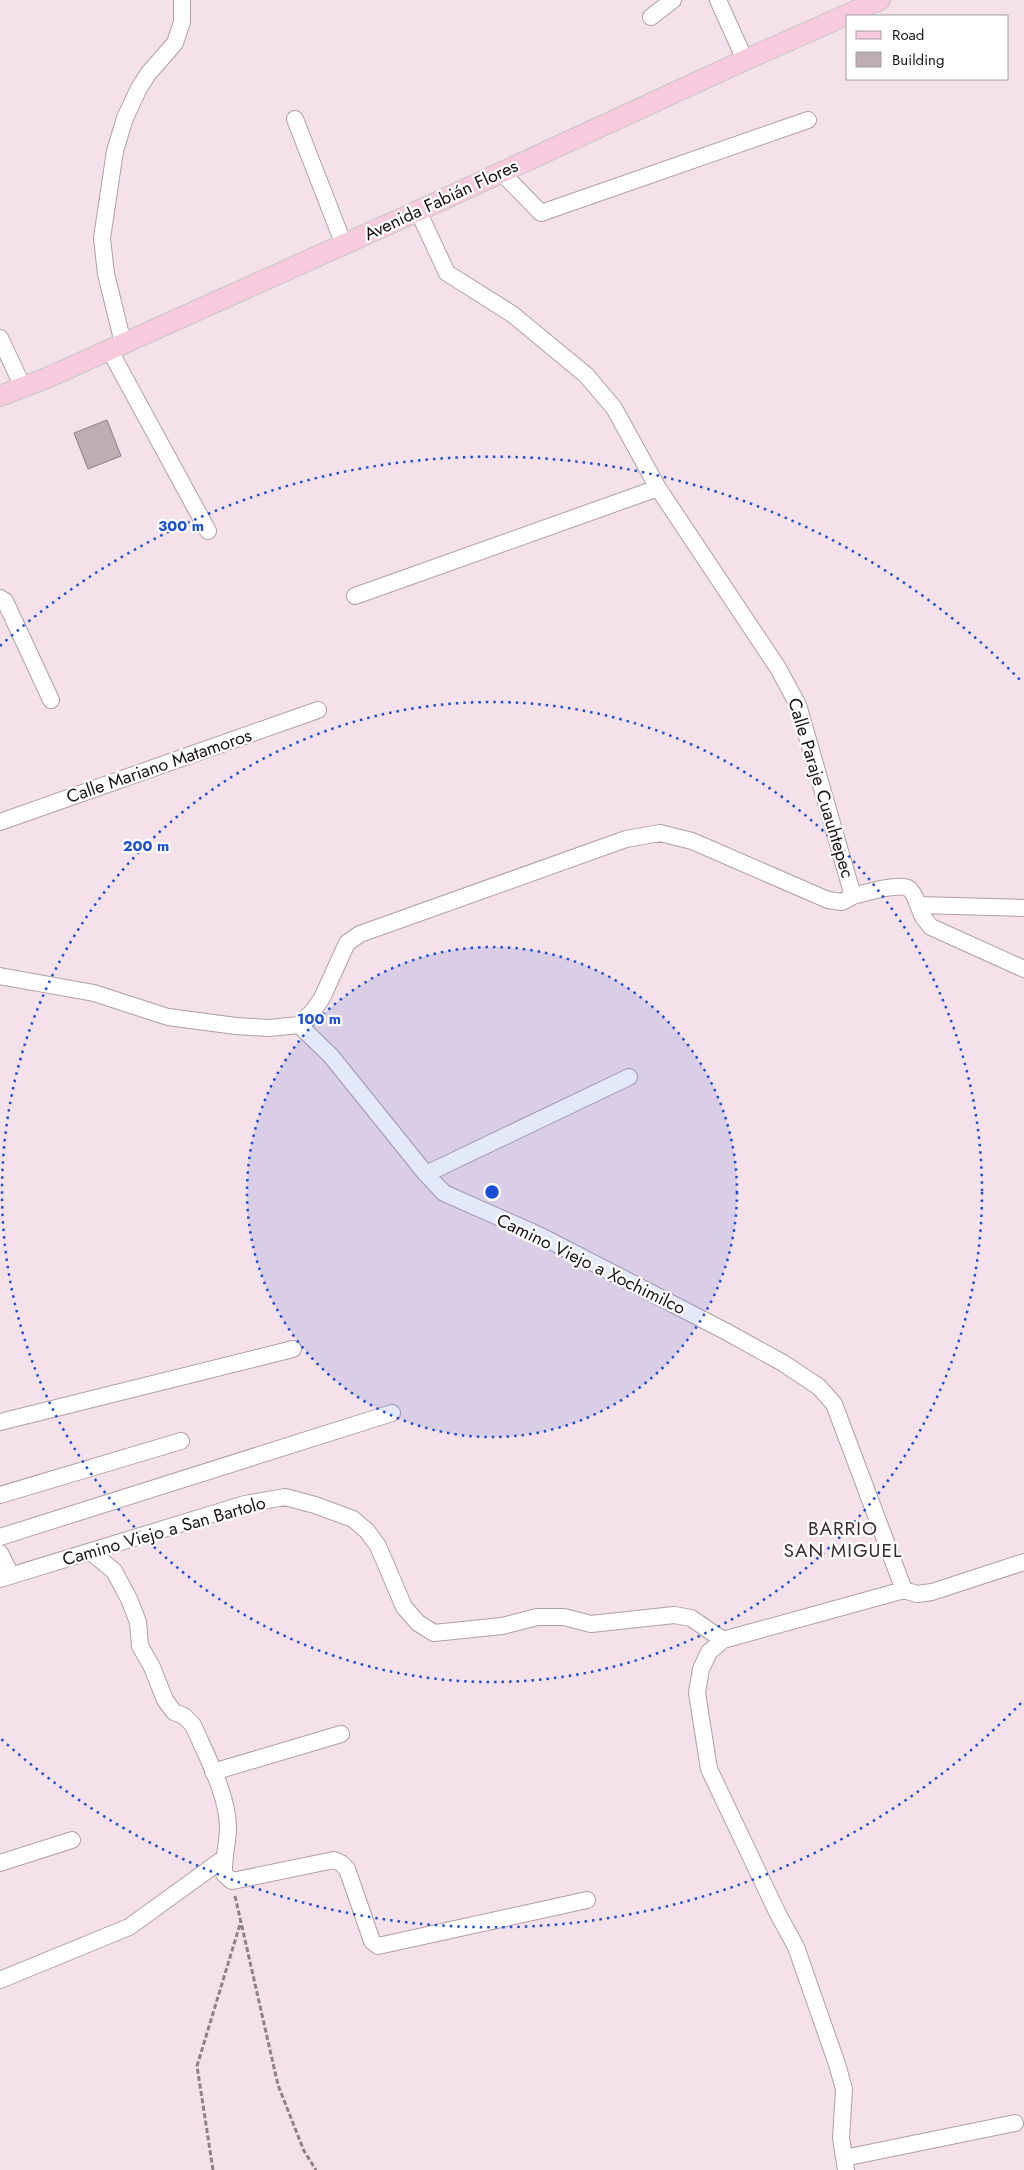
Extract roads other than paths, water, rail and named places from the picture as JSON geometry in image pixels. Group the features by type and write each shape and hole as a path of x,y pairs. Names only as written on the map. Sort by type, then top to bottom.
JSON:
{"main road":[{"name":"Avenida Fabián Flores","path":"846,15 880,0"},
{"name":"Avenida Fabián Flores","path":"0,396 23,388 418,212 501,172 846,15"}],"street":[{"path":"182,0 182,22 175,43 148,74 125,118 115,152 102,238 116,346 208,530"},
{"path":"651,17 673,0"},
{"path":"718,0 745,60"},
{"path":"295,119 344,245"},
{"path":"501,172 541,213 808,120"},
{"name":"Calle Paraje Cuauhtepec","path":"299,1025 313,1011 322,998 347,943 360,934 626,839 660,832 692,841 828,900 842,902 853,896 798,705 778,668 658,488 614,408 586,375 512,314 448,273 418,212"},
{"path":"0,338 23,388"},
{"path":"355,596 658,488"},
{"path":"0,598 4,601 51,700"},
{"name":"Calle Mariano Matamoros","path":"0,822 318,710"},
{"path":"853,896 896,887 907,888 912,893 923,917 931,927 1024,969"},
{"path":"918,905 1024,908"},
{"path":"0,976 94,993 168,1017 236,1026 269,1028 299,1025"},
{"name":"Camino Viejo a Xochimilco","path":"299,1025 331,1056 426,1174 444,1193 541,1236 619,1275 783,1363 819,1387 834,1404 904,1590"},
{"path":"426,1174 629,1077"},
{"path":"0,1422 293,1348"},
{"path":"0,1537 392,1413"},
{"path":"0,1495 181,1441"},
{"name":"Camino Viejo a San Bartolo","path":"5,1577 245,1504 285,1498 315,1504 354,1519 367,1531 378,1546 404,1607 418,1623 434,1633 502,1626 537,1617 564,1616 591,1624 674,1615 691,1618 723,1640"},
{"path":"91,1552 114,1571 129,1599 138,1622 140,1646 152,1667 165,1700 174,1712 184,1716 193,1725 224,1803 228,1827 223,1859 224,1874 232,1881 334,1860 341,1862 347,1869 372,1941 378,1946 587,1900"},
{"path":"0,1553 5,1577"},
{"path":"1016,2123 845,2164 841,2138 844,2089 837,2064 796,1947 778,1914 709,1769 697,1693 701,1669 709,1652 723,1640 904,1590 917,1594 932,1592 1024,1562"},
{"path":"213,1772 341,1734"},
{"path":"0,1864 72,1840"},
{"path":"0,1980 129,1927 223,1859"}],"district":[{"name":"BARRIO SAN MIGUEL","path":"843,1539"}]}
